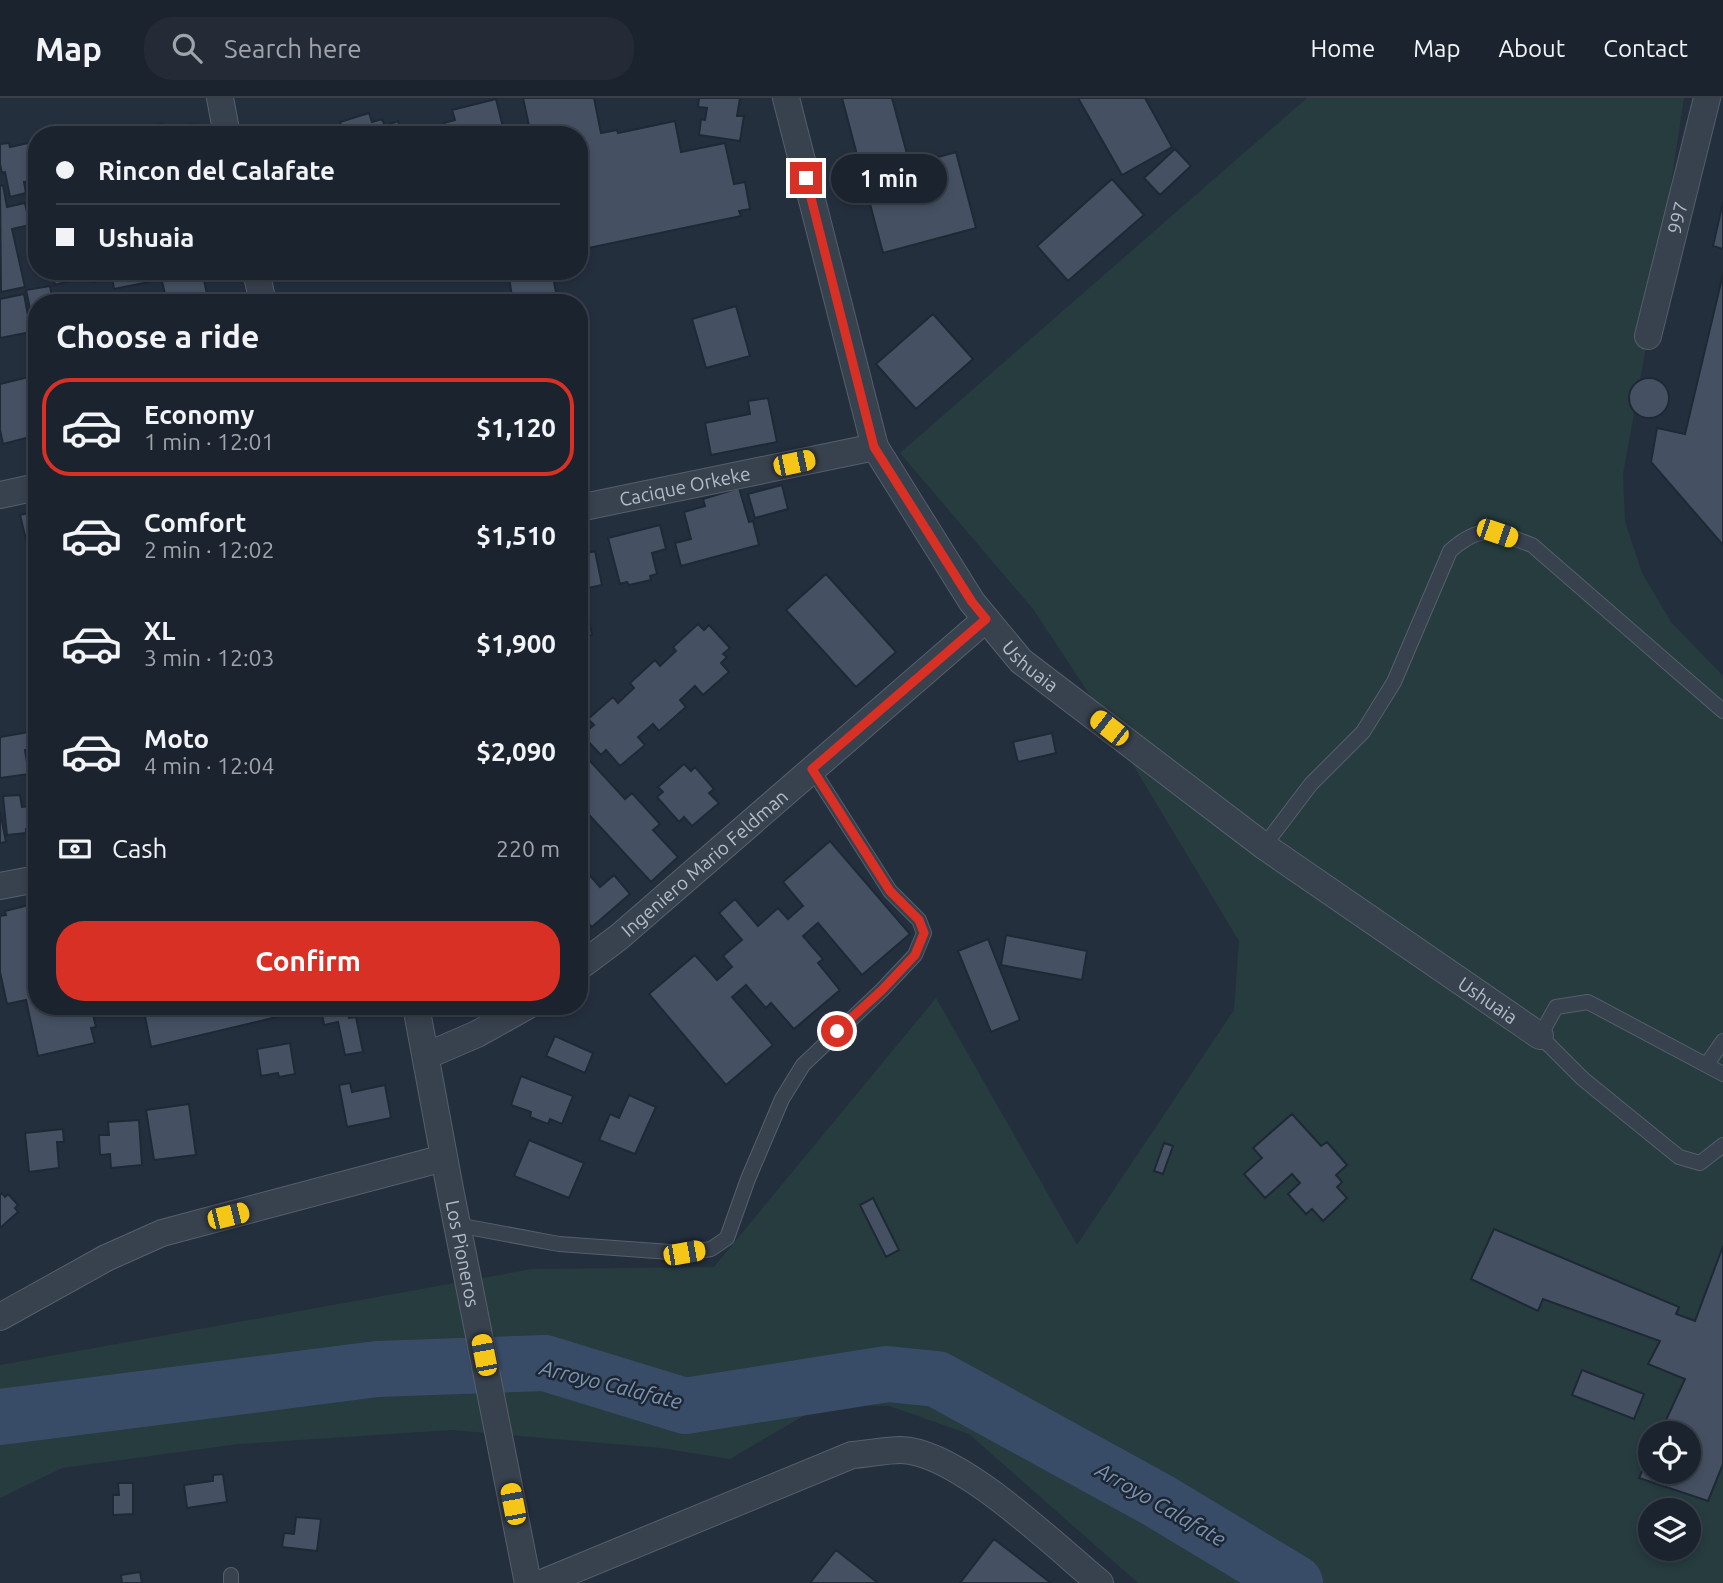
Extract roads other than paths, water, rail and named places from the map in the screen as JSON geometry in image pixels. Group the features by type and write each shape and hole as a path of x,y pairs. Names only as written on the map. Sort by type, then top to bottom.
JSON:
{"street":[{"path":"220,98 225,126"},
{"name":"Ushuaia","path":"786,98 874,447 972,602 1021,661 1264,846 1539,1036"},
{"name":"997","path":"1648,336 1707,98"},
{"name":"Cacique Orkeke","path":"588,506 874,447"},
{"path":"0,495 28,489"},
{"name":"Ingeniero Mario Feldman","path":"588,960 619,937 986,619"},
{"path":"0,886 28,881"},
{"name":"Los Pioneros","path":"418,1015 528,1583"},
{"path":"426,1056 477,1034 511,1015"},
{"path":"0,1317 106,1258 162,1233 444,1158"},
{"path":"541,1583 852,1455 902,1450 938,1458 990,1491 1100,1583"}],"lane":[{"path":"1264,846 1311,784 1363,732 1394,682 1450,551 1466,537 1479,532 1497,533 1532,545 1723,711"},
{"path":"457,1225 559,1244 684,1253 711,1248 727,1238 776,1111 803,1065 907,964 915,955 924,933 919,920 890,891 812,769"},
{"path":"1723,1074 1588,1002 1556,1007 1539,1036 1583,1079 1679,1157 1700,1163 1723,1145"},
{"path":"1707,1065 1723,1041"}],"waterway":[{"name":"Arroyo Calafate","path":"0,1417 377,1369 545,1363 685,1406 887,1374 937,1379 1159,1501 1295,1583"}]}
